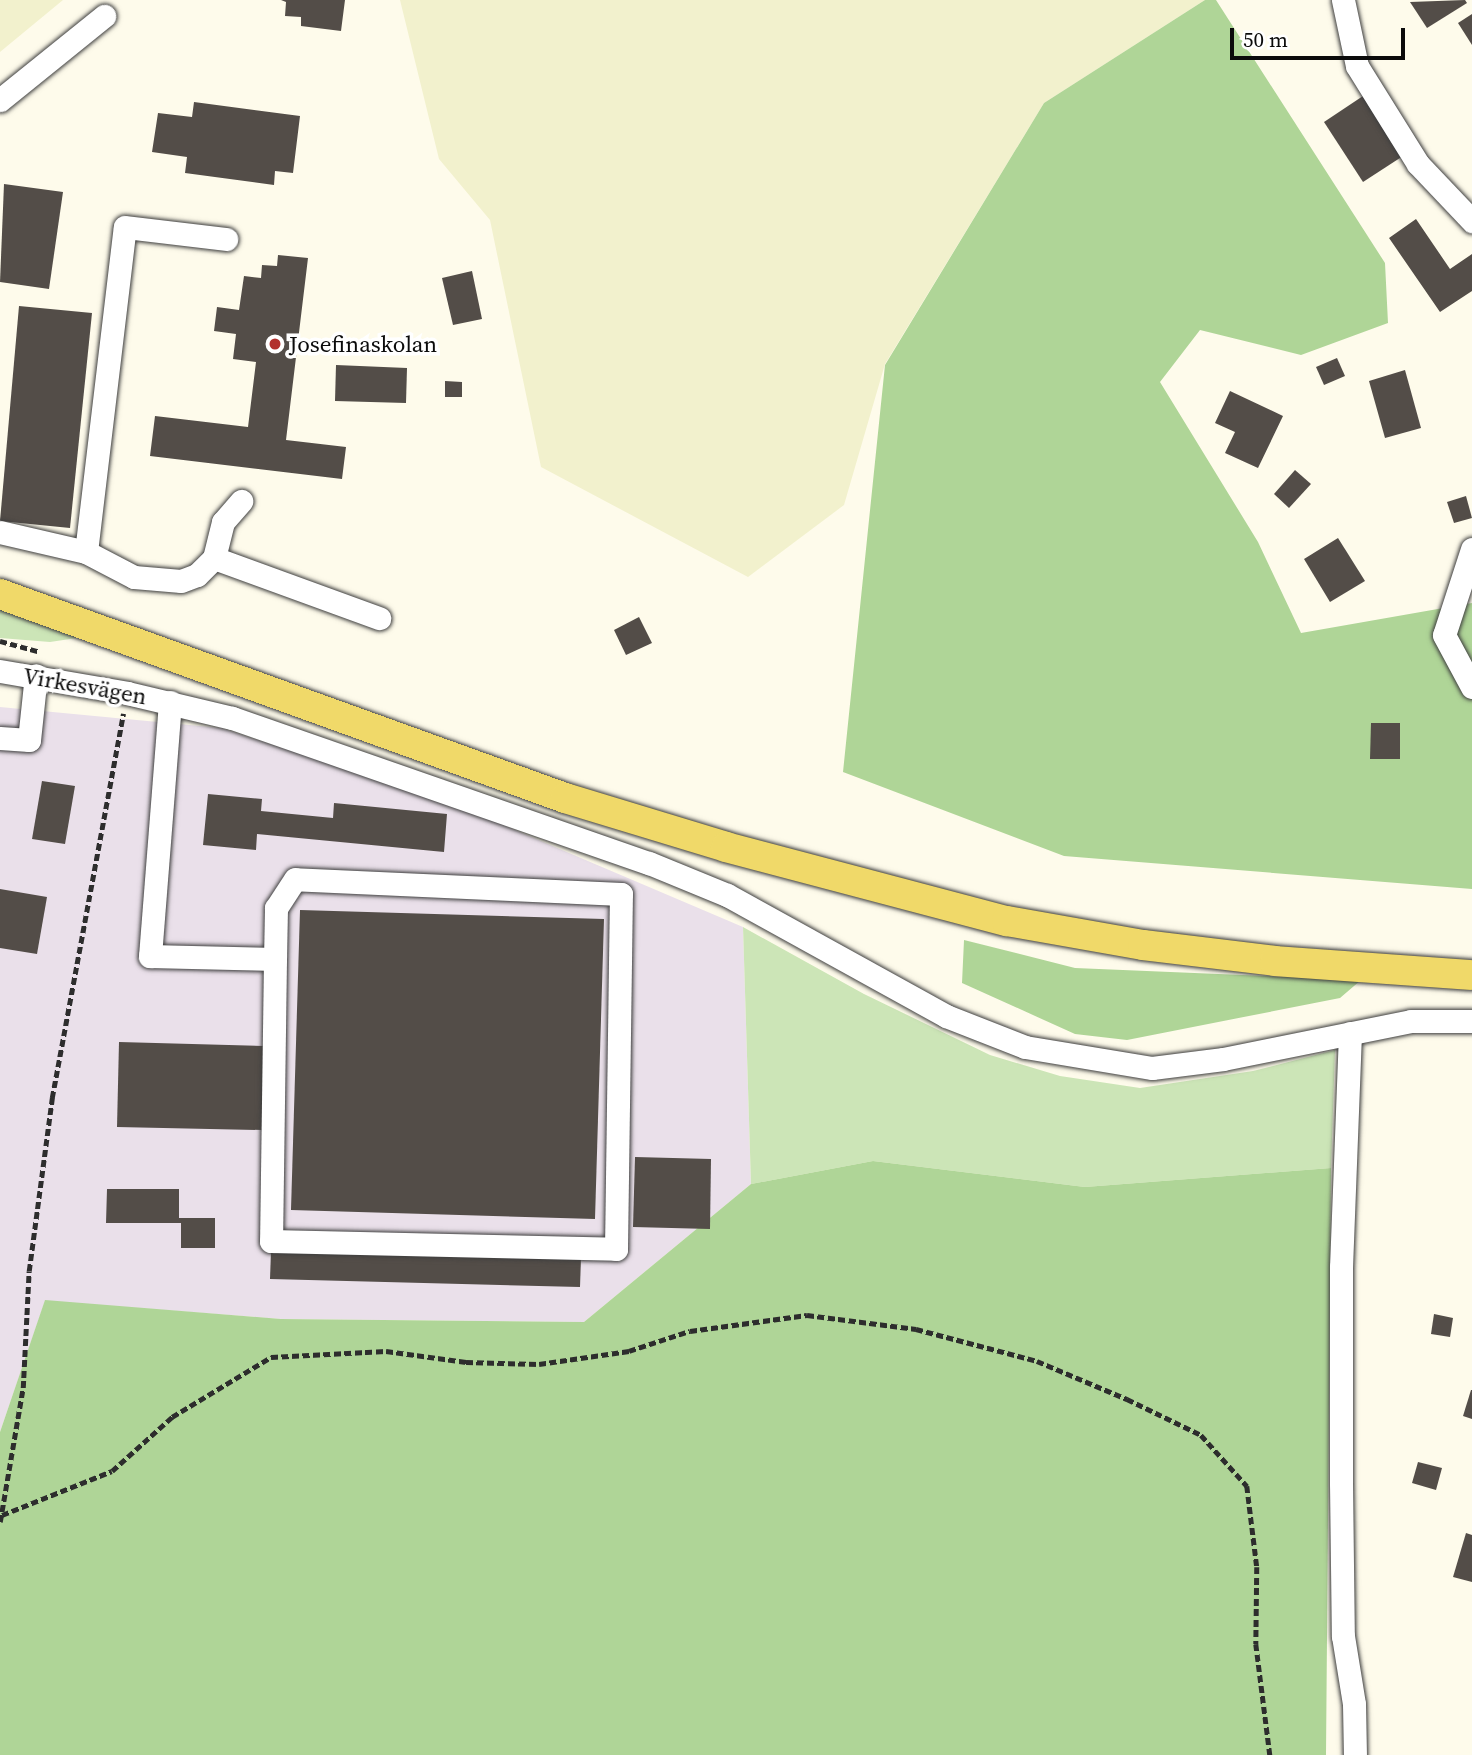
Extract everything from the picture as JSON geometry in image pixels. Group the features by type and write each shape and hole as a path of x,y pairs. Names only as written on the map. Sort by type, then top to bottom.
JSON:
{"main road":[{"path":"0,594 565,798 726,848 1007,921 1143,945 1275,961 1472,975"}],"street":[{"path":"1343,0 1357,65 1418,164 1472,221"},
{"path":"0,100 104,16"},
{"path":"86,552 125,227 226,239"},
{"path":"0,532 86,552 134,577 181,581 197,575 214,558 223,522 241,501"},
{"path":"1472,549 1444,635 1472,687"},
{"path":"214,558 379,618"},
{"name":"Virkesvägen","path":"0,671 36,675 127,693 232,718 649,863 727,895 946,1016 1026,1047 1152,1068 1411,1021 1472,1021"},
{"path":"0,738 29,740 36,675"},
{"path":"170,702 160,797 150,957 275,959"},
{"path":"295,880 621,894 616,1249 271,1241 275,959 276,908 295,880"},
{"path":"1350,1033 1341,1267 1341,1483 1343,1636 1354,1704 1355,1755"}],"path":[{"path":"0,1522 23,1388 29,1271 52,1098 127,693"},
{"path":"2,1515 112,1471 172,1417 271,1357 386,1351 466,1362 539,1364 629,1351 690,1331 807,1315 916,1329 1037,1361 1127,1399 1201,1435 1247,1486 1257,1567 1256,1644 1270,1755"}],"shaded area":[{"path":"0,707 221,728 454,804 743,927 751,1184 584,1322 281,1319 45,1301 0,1432"}],"green space":[{"path":"0,0 63,0 0,52"},
{"path":"400,0 1205,0 1044,103 885,364 844,505 748,577 541,467 490,220 439,159"},
{"path":"1205,0 1216,0 1385,263 1388,323 1301,355 1200,330 1160,382 1258,542 1301,633 1472,603 1472,889 1064,856 843,772 885,365 1044,103"},
{"path":"0,608 90,636 50,642 0,638"},
{"path":"743,927 864,994 990,1055 1060,1076 1140,1088 1253,1071 1335,1050 1331,1168 1085,1187 873,1161 751,1184"},
{"path":"964,940 1075,968 1361,980 1340,998 1127,1040 1075,1034 962,983"},
{"path":"873,1161 1085,1187 1331,1168 1326,1755 0,1755 0,1432 45,1300 281,1319 584,1322 751,1184"}],"building":[{"path":"281,0 345,0 341,31 301,26 301,17 285,16 286,2"},
{"path":"1465,0 1467,3 1427,28 1410,2"},
{"path":"1472,14 1472,45 1458,23"},
{"path":"1363,96 1403,156 1363,182 1324,122"},
{"path":"194,102 300,116 293,173 275,171 274,185 185,173 187,157 152,152 158,113 192,117"},
{"path":"4,184 63,192 49,289 0,282"},
{"path":"1416,219 1450,269 1472,254 1472,291 1440,312 1389,238"},
{"path":"278,255 308,258 286,440 346,447 342,479 150,456 155,416 248,427 256,362 233,359 236,334 214,331 217,307 239,310 244,276 261,278 262,265 277,266"},
{"path":"472,271 482,319 453,325 442,278"},
{"path":"19,306 92,313 70,528 0,521"},
{"path":"1337,358 1345,376 1324,385 1316,367"},
{"path":"336,365 407,368 406,403 335,401"},
{"path":"1405,370 1421,428 1385,438 1369,381"},
{"path":"445,381 462,382 462,397 445,397"},
{"path":"1230,391 1283,416 1258,468 1225,453 1235,432 1215,423"},
{"path":"1295,470 1311,484 1289,508 1274,494"},
{"path":"1466,496 1472,518 1454,523 1447,502"},
{"path":"1338,538 1365,581 1330,602 1304,559"},
{"path":"639,617 652,643 626,655 614,630"},
{"path":"1371,723 1400,723 1400,759 1370,759"},
{"path":"42,781 75,786 65,844 32,839"},
{"path":"208,794 262,799 261,811 333,818 334,803 447,814 444,852 257,834 256,850 203,845"},
{"path":"0,889 47,897 37,954 0,948"},
{"path":"300,910 604,919 595,1219 291,1210"},
{"path":"119,1042 264,1046 262,1130 117,1127"},
{"path":"635,1157 711,1159 710,1229 633,1227"},
{"path":"107,1189 179,1189 179,1218 215,1218 215,1248 181,1248 181,1223 106,1223"},
{"path":"271,1251 581,1258 580,1287 270,1279"},
{"path":"1434,1314 1453,1318 1450,1337 1431,1334"},
{"path":"1472,1390 1472,1419 1463,1416"},
{"path":"1418,1462 1442,1468 1436,1490 1412,1483"},
{"path":"1466,1533 1472,1535 1472,1582 1453,1577"}],"place":[{"name":"Josefinaskolan","path":"275,344"}]}
